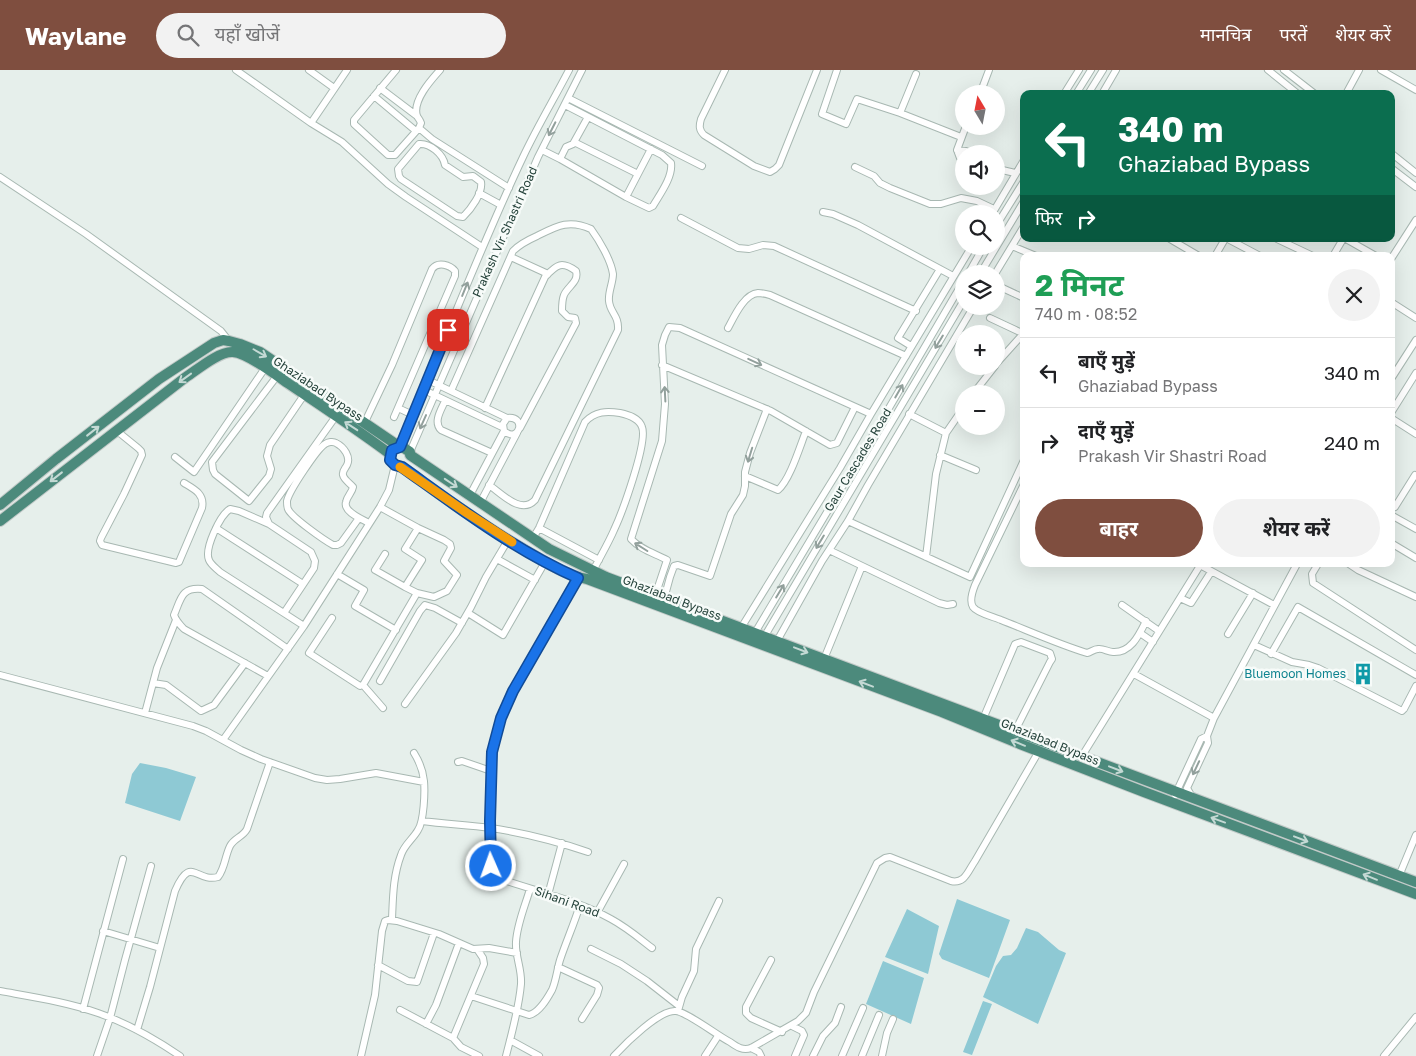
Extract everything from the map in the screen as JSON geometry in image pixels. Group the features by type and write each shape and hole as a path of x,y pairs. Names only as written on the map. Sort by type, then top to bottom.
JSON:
{"highway":[{"path":"0,505 184,362 214,343 229,341"},
{"name":"Ghaziabad Bypass","path":"229,341 260,352 364,424 404,448 480,503 549,549 593,571 741,628 758,638 777,641 1416,882"},
{"name":"Ghaziabad Bypass","path":"0,521 155,401 210,361 226,353 243,354 368,437 390,454 390,460 443,497 508,540 545,562 578,578 587,579 758,638 1039,751 1416,894"},
{"path":"146,390 155,401"},
{"path":"132,401 141,412"},
{"path":"390,454 392,450 400,447"},
{"path":"398,466 407,465 410,460 410,454"},
{"path":"1275,842 1280,831"}],"street":[{"path":"236,70 311,123 342,142 388,184 406,197 482,247"},
{"path":"309,70 334,88"},
{"path":"311,123 347,70"},
{"path":"380,88 417,116 421,123 395,155 388,155 354,120 380,88 396,70"},
{"path":"417,116 417,107 421,95 440,70"},
{"name":"Prakash Vir Shastri Road","path":"400,447 482,247 526,151 570,70"},
{"name":"Prakash Vir Shastri Road","path":"410,454 538,157 582,70"},
{"path":"722,71 701,119 700,131 754,166 770,172 779,165 818,70"},
{"path":"836,70 822,114 846,124 857,99 900,113 961,137 959,145"},
{"path":"983,85 989,70"},
{"path":"1066,90 1079,70"},
{"path":"1078,90 1091,70"},
{"path":"1090,90 1103,70"},
{"path":"1104,90 1116,70"},
{"path":"1268,70 1293,90"},
{"path":"1348,90 1360,70"},
{"path":"1381,70 1416,90"},
{"path":"1288,71 1310,90"},
{"path":"900,113 916,74"},
{"path":"374,96 432,139 509,188"},
{"path":"542,150 646,207 651,207 669,178 672,167 671,163 662,155 588,117 566,101"},
{"path":"566,101 702,166"},
{"path":"560,160 566,147 573,144 588,117"},
{"path":"574,142 638,174"},
{"path":"423,144 440,154 445,165 463,177 473,176 477,178 482,186 479,194 465,216 460,217 401,179 398,169 416,146 423,144"},
{"path":"626,197 651,149"},
{"path":"526,151 538,157"},
{"path":"1395,156 1416,173"},
{"path":"855,167 874,176 880,183 890,188 930,204 941,204 961,198 982,205"},
{"path":"997,205 1020,167"},
{"path":"1005,171 1016,174"},
{"path":"1395,172 1416,187"},
{"path":"0,177 86,234 221,331 229,341"},
{"path":"1005,211 1020,186"},
{"path":"479,194 501,205"},
{"path":"985,265 1020,207"},
{"path":"823,212 833,214 858,225 954,276"},
{"path":"1005,215 1012,220"},
{"path":"681,218 738,248 749,249 763,245 774,246 916,311"},
{"path":"1395,253 1416,220"},
{"path":"451,391 513,251 520,244 556,227 574,224 591,229 602,246 613,275 609,304 617,316 618,330 535,500 531,504 524,506 517,505 489,485"},
{"path":"1000,265 1020,233"},
{"path":"1175,242 1192,252"},
{"path":"1232,242 1252,252"},
{"path":"1283,242 1305,252"},
{"path":"1350,242 1368,252"},
{"path":"1012,246 1026,252"},
{"path":"741,628 840,468 870,414 967,255"},
{"path":"511,256 548,274"},
{"path":"364,424 392,365 432,269 437,265 443,264 455,269 455,276 394,417"},
{"path":"480,503 576,323 575,318 568,316 562,311 564,296 576,280 577,275 576,271 567,264 557,265 545,277 485,408"},
{"path":"912,346 898,338 940,269"},
{"path":"1005,289 1020,296"},
{"path":"728,328 742,304 750,296 757,293 770,295 906,356"},
{"name":"Gaur Cascades Road","path":"758,638 850,473 955,295"},
{"path":"1395,305 1416,318"},
{"path":"931,314 940,319"},
{"path":"777,641 968,315"},
{"path":"954,316 964,322"},
{"name":"Gaur Cascades Road","path":"758,638 858,479 954,316"},
{"path":"990,318 1020,333"},
{"path":"767,409 750,453 743,495 731,514 710,576 677,565 639,547 631,539 662,440 665,404 662,345 669,327 680,328 870,414"},
{"path":"1005,354 1020,337"},
{"path":"1395,373 1416,340"},
{"path":"662,365 767,409 830,445 837,443 855,407"},
{"path":"175,457 194,472 265,368"},
{"path":"1395,406 1416,373"},
{"path":"980,385 987,375"},
{"path":"278,376 212,462 212,470 215,474 248,501 269,476 271,469 267,456 270,445 304,394"},
{"path":"424,390 503,429 508,434 512,435 518,430 519,423 516,419 507,418 428,380"},
{"path":"1395,398 1399,400"},
{"path":"445,401 437,426 441,430 492,453"},
{"path":"398,408 413,414"},
{"path":"533,538 585,422 600,412 633,417 642,425 644,432 642,442 621,512 608,543 593,571"},
{"path":"909,414 946,433"},
{"path":"269,524 266,517 267,513 336,416"},
{"path":"470,495 503,429 502,424 507,418"},
{"path":"926,557 940,455 946,433 955,420"},
{"path":"1395,421 1416,434"},
{"path":"117,431 138,448 142,455 101,538 102,545 178,562 203,503 196,490 184,483"},
{"path":"745,476 778,490 789,474 806,431"},
{"path":"359,518 341,543 333,545 292,516 287,508 287,502 310,461 326,442 337,444 345,451 349,460 342,474 343,478 353,487 353,490 345,504 350,512 369,523"},
{"path":"940,455 976,470"},
{"path":"223,740 304,626 388,494 398,466"},
{"path":"840,468 850,473"},
{"path":"848,521 970,577 1020,469"},
{"path":"1395,507 1416,476"},
{"path":"858,479 868,485"},
{"path":"1020,492 975,585 972,593 973,607 984,614 1087,653 1099,648 1111,652 1125,650 1135,641 1146,621"},
{"path":"380,507 451,544 451,548 444,561 457,575 447,591 434,597 417,593 375,570 385,554"},
{"path":"284,613 315,565 314,556 311,552 269,524 232,509 225,512 216,528 208,553 208,558 213,566 284,613 304,626"},
{"path":"1395,516 1416,529"},
{"path":"216,528 303,584"},
{"path":"405,587 422,560 405,550 418,528"},
{"path":"539,528 599,560"},
{"path":"405,704 456,633 508,540"},
{"path":"1395,545 1416,558"},
{"path":"830,550 939,603 953,604"},
{"path":"497,559 535,580"},
{"path":"660,597 667,560"},
{"path":"468,613 502,635 545,562"},
{"path":"660,597 674,566 677,565"},
{"path":"824,659 862,566"},
{"path":"1082,756 1198,567"},
{"path":"1204,567 1274,606"},
{"path":"1193,798 1187,788 1208,742 1207,736 1214,718 1295,567"},
{"path":"1316,567 1312,574 1313,583 1416,650"},
{"path":"1354,567 1416,597"},
{"path":"1180,598 1191,603 1211,572"},
{"path":"337,574 364,590 356,606 396,630"},
{"name":"Sihani Road","path":"578,578 513,691 501,718 492,752 491,866 494,875 498,878 597,912 619,924 652,948"},
{"path":"268,676 184,629 174,615 184,593 188,590 202,589 288,649"},
{"path":"363,685 417,593"},
{"path":"1228,634 1253,593"},
{"path":"380,681 420,610 425,605 436,608 462,623"},
{"path":"1122,605 1159,631"},
{"path":"1272,654 1298,607 1416,675"},
{"path":"332,618 309,653 360,686 363,685 383,708"},
{"path":"145,713 164,649 176,620"},
{"path":"1140,633 1152,642"},
{"path":"983,719 1015,644 1021,642 1050,653 1052,659 1015,731"},
{"path":"1254,645 1292,662 1318,668 1402,711 1416,686"},
{"path":"153,683 166,685 201,712 214,706 245,663"},
{"path":"1134,674 1214,718"},
{"path":"0,675 192,726 206,731 241,750 315,778 327,780 376,773 424,782"},
{"path":"1171,802 1201,739 1207,736"},
{"path":"591,949 621,964 647,981 678,1008 718,1036 742,1049 751,1048 792,1026 806,1013 814,992 877,863 890,857 951,881 964,879 1039,751"},
{"path":"392,919 394,881 399,859 404,848 419,830 422,821 424,782 414,753"},
{"path":"458,762 462,761 491,771"},
{"path":"137,1030 175,891 180,880 186,873 190,872 213,878 218,877 230,846 247,829 270,762"},
{"path":"422,821 490,828 532,835 588,852"},
{"path":"1399,876 1416,835"},
{"path":"548,895 562,843"},
{"path":"83,1009 123,859"},
{"path":"597,912 624,864"},
{"path":"97,1056 110,1018 151,866"},
{"path":"506,1056 522,982 516,942 518,926 530,889"},
{"path":"614,1056 656,1018 678,1008 694,971 696,949 719,901"},
{"path":"471,996 529,1015 536,1012 551,993 555,984 558,967 580,905"},
{"path":"361,1056 375,995 385,921 392,919 473,949 489,948 517,953"},
{"path":"103,932 160,948"},
{"path":"378,966 408,981 417,982 434,933"},
{"path":"426,1024 436,1005 459,943"},
{"path":"453,1038 484,964 483,958 477,949"},
{"path":"771,960 746,1007 746,1014 782,1032"},
{"path":"558,967 597,985 599,988 597,995 582,1019"},
{"path":"0,991 83,1009 110,1018 137,1030 180,1056"},
{"path":"813,1056 823,1036 834,1023 841,1007"},
{"path":"842,1056 863,1008"},
{"path":"400,1010 453,1038 461,1046 479,1056"},
{"path":"862,1056 879,1015"},
{"path":"1384,1056 1416,1017"},
{"path":"882,1056 887,1033 893,1018"},
{"path":"792,1026 802,1031 804,1036 796,1056"},
{"path":"705,1056 718,1036"},
{"path":"510,1040 539,1056"},
{"path":"751,1048 759,1052 761,1056"}],"water":[{"path":"140,763 196,777 180,821 125,803 132,774"},
{"path":"957,899 1010,920 989,978 942,959 939,954"},
{"path":"907,909 939,926 928,974 885,957"},
{"path":"1026,928 1038,932 1059,950 1066,953 1038,1024 983,997 996,966 1003,956 1011,955 1017,948"},
{"path":"883,961 924,978 911,1024 866,1004"},
{"path":"983,1001 992,1004 972,1055 963,1052"}],"slow traffic":[{"path":"400,467 512,542"}],"place":[{"name":"Bluemoon Homes","path":"1363,674"}],"route":[{"path":"448,330 400,447 392,450 390,460 503,537 551,566 578,578 513,691 496,733 492,752 491,775 491,866"}]}
